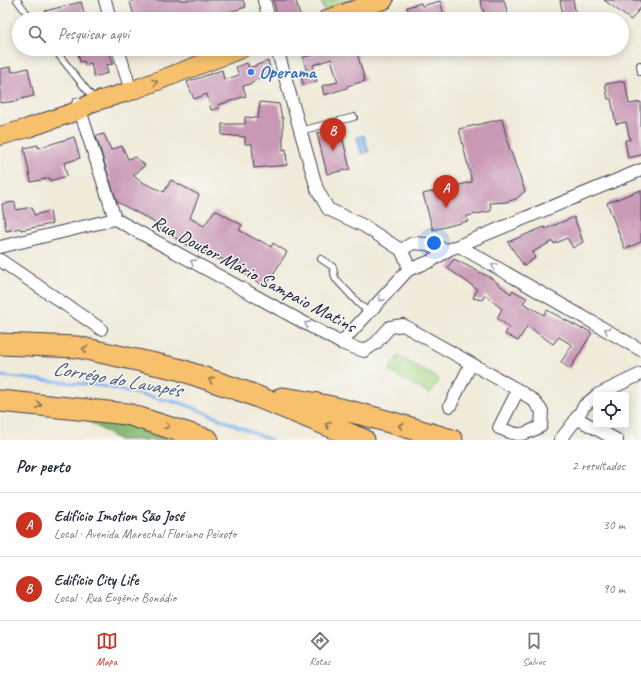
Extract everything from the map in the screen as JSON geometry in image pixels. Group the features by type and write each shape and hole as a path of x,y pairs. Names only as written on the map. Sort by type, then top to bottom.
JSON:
{"highway":[{"path":"0,344 77,347 178,369 248,393 364,440"},
{"path":"248,393 307,402 374,418 452,440"},
{"path":"3,403 127,414 208,440"}],"main road":[{"path":"348,12 384,0"},
{"path":"0,124 86,105 131,92 215,56"},
{"path":"0,136 28,128 86,105"}],"street":[{"path":"105,0 108,12"},
{"path":"264,0 267,12"},
{"path":"120,56 131,92"},
{"path":"279,56 316,189 328,209 364,226 401,250 407,262 408,270"},
{"path":"0,247 115,219 86,105"},
{"path":"341,343 408,270 431,261 454,248 641,170"},
{"name":"Rua Doutor Mário Sampaio Matins","path":"115,219 341,343 364,351 376,343 390,327 402,325 518,390"},
{"path":"401,250 413,243 454,248 641,350"},
{"path":"0,260 100,329"},
{"path":"450,406 471,364"},
{"path":"602,392 641,374"},
{"path":"560,440 584,406 593,398"},
{"path":"576,418 617,440"}],"lane":[{"path":"17,0 26,12"},
{"path":"58,56 86,105"},
{"path":"300,131 354,117"},
{"path":"321,259 333,267 335,278 359,304 369,312"}],"green space":[{"path":"321,0 355,0 324,10"},
{"path":"398,356 439,379 430,394 389,371"},
{"path":"86,420 130,425 171,440 119,440"}],"water":[{"path":"364,135 369,152 361,154 357,137"}],"building":[{"path":"136,0 243,0 246,7 229,12 133,12 130,2"},
{"path":"273,0 296,0 299,12 276,12"},
{"path":"480,0 504,0 507,12 484,12"},
{"path":"560,0 573,0 576,12 563,12"},
{"path":"604,0 641,0 641,7 631,20 629,19 629,12 620,12"},
{"path":"440,1 443,12 409,12 407,7 421,3 422,6"},
{"path":"81,2 84,12 45,12"},
{"path":"79,56 111,56 113,64 106,65 108,73 94,77 91,63 85,65 84,61 80,62"},
{"path":"358,56 365,81 324,95 322,86 338,82 331,59 313,65 317,81 303,85 301,74 307,73 303,57"},
{"path":"268,61 272,74 243,86 246,96 218,105 219,108 211,110 207,94 194,99 187,82 222,70 224,80 239,75 236,67 247,63 249,68"},
{"path":"11,67 12,72 28,68 34,96 17,100 18,101 0,103 0,69"},
{"path":"625,81 629,104 641,102 641,155 628,158 625,140 630,140 626,122 616,124 611,99 608,99 605,84"},
{"path":"260,102 279,104 283,118 283,150 286,149 287,165 254,168 252,144 245,144 245,137 222,135 222,124 245,124 245,117 258,118"},
{"path":"502,119 510,151 525,191 516,199 506,202 490,203 491,211 467,216 468,221 433,230 423,194 472,182 459,129"},
{"path":"340,128 350,169 327,174 317,133"},
{"path":"104,134 111,150 122,146 128,159 135,157 145,165 133,176 164,192 171,180 199,195 190,218 204,226 215,210 242,225 239,230 271,247 273,243 287,252 265,287 220,258 219,260 191,243 189,246 160,229 161,227 147,218 117,202 96,136"},
{"path":"74,137 80,158 64,163 67,176 50,181 50,178 31,182 24,148 38,145 38,148"},
{"path":"641,190 641,242 625,249 607,203"},
{"path":"15,202 16,210 32,207 34,215 50,211 52,224 21,230 20,228 6,231 2,204"},
{"path":"574,217 583,242 573,248 567,238 554,244 553,241 533,252 535,258 524,266 508,242 544,227 545,229"},
{"path":"454,259 491,278 511,294 512,290 527,298 523,303 544,315 547,310 592,333 570,369 561,362 572,345 559,337 553,344 528,325 518,341 505,334 509,327 497,318 502,309 485,295 482,300 473,298 477,289 447,268"}],"waterway":[{"name":"Corrégo do Lavapés","path":"0,376 102,386 184,404 271,440"}],"place":[{"name":"Operama","path":"251,72"},
{"name":"Edifício City Life","path":"333,151"},
{"name":"Edifício Imotion São José","path":"446,208"}]}
